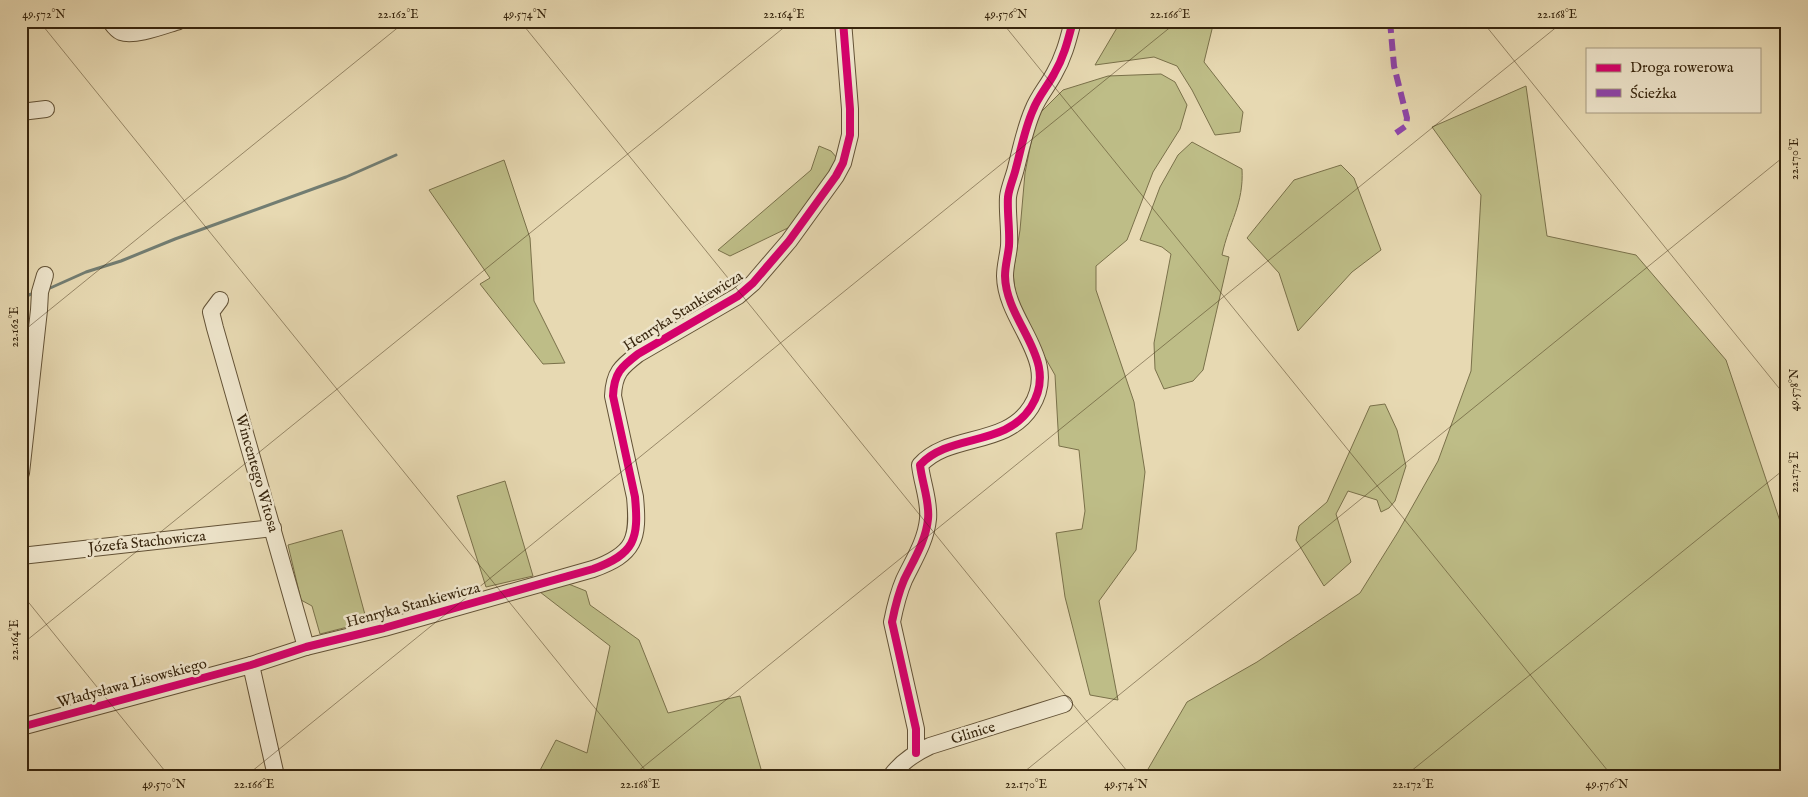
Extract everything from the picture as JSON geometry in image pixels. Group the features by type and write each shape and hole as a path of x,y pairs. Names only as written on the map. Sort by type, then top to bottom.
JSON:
{"street":[{"path":"110,21 116,28 128,33 179,21"},
{"name":"Henryka Stankiewicza","path":"251,664 306,647 384,628 593,569 611,563 625,553 632,542 637,528 637,520 635,497 613,396 617,374 624,365 638,354 738,296 753,283 790,241 836,176 844,163 850,135 850,109 843,21"},
{"path":"916,753 916,729 892,622 900,589 919,551 928,521 928,507 920,465 926,458 940,450 1005,431 1019,421 1031,407 1039,385 1039,362 1016,318 1005,276 1010,228 1008,197 1032,111 1065,53 1074,21"},
{"path":"21,112 46,109"},
{"path":"21,472 40,310 40,292 45,275"},
{"name":"Wincentego Witosa","path":"220,300 211,312 214,328 306,647"},
{"name":"Józefa Stachowicza","path":"21,556 273,528"},
{"path":"251,664 276,776"},
{"name":"Władysława Lisowskiego","path":"21,728 251,664"},
{"name":"Glinice","path":"892,776 903,762 930,746 1064,704"}],"shaded area":[{"path":"1121,21 1214,21 1204,62 1243,112 1240,132 1215,135 1192,90 1177,66 1154,57 1095,65"},
{"path":"1161,74 1175,82 1187,105 1180,129 1153,172 1127,240 1096,266 1096,290 1134,402 1145,472 1136,550 1099,601 1118,700 1090,695 1065,597 1056,533 1082,529 1085,511 1079,450 1059,446 1055,375 1017,308 1013,273 1020,230 1025,173 1036,117 1063,90 1108,76"},
{"path":"1526,86 1547,236 1636,255 1726,360 1787,542 1787,776 1144,776 1187,702 1257,662 1360,593 1398,532 1438,461 1471,371 1481,195 1432,127"},
{"path":"1192,142 1242,169 1241,193 1222,255 1229,257 1203,370 1193,381 1164,389 1155,369 1154,343 1171,254 1162,247 1140,240 1160,187 1178,155"},
{"path":"819,146 831,151 837,158 835,170 790,227 730,256 718,250 811,170"},
{"path":"504,160 530,238 534,301 565,363 543,364 480,284 490,278 429,190"},
{"path":"1341,165 1354,178 1381,250 1352,272 1298,331 1279,273 1247,238 1294,180"},
{"path":"1385,404 1397,430 1406,466 1395,501 1389,508 1381,512 1377,500 1348,491 1336,514 1351,562 1324,586 1296,540 1299,526 1327,502 1370,406"},
{"path":"505,481 533,576 486,587 457,496"},
{"path":"342,530 367,622 320,634 312,606 301,600 288,545"},
{"path":"566,583 586,591 590,605 639,640 668,713 740,696 763,776 537,776 556,740 587,753 610,646 540,592"}],"waterway":[{"path":"48,289 86,272 121,261 175,239 346,177 396,155"},
{"path":"21,298 34,293"}],"marked path":[{"path":"1390,21 1394,66 1407,118 1406,126 1396,133"}],"cycle path":[{"path":"21,727 593,569 626,551 635,534 636,512 635,497 613,396 617,376 623,367 638,354 738,296 753,283 789,241 836,176 843,163 850,135 850,109 843,21"},
{"path":"916,753 916,729 892,622 902,585 919,551 927,527 928,506 920,465 932,455 946,448 993,434 1020,420 1031,407 1039,390 1040,373 1036,357 1014,310 1005,276 1009,246 1008,197 1030,117 1060,61 1073,21"}]}
